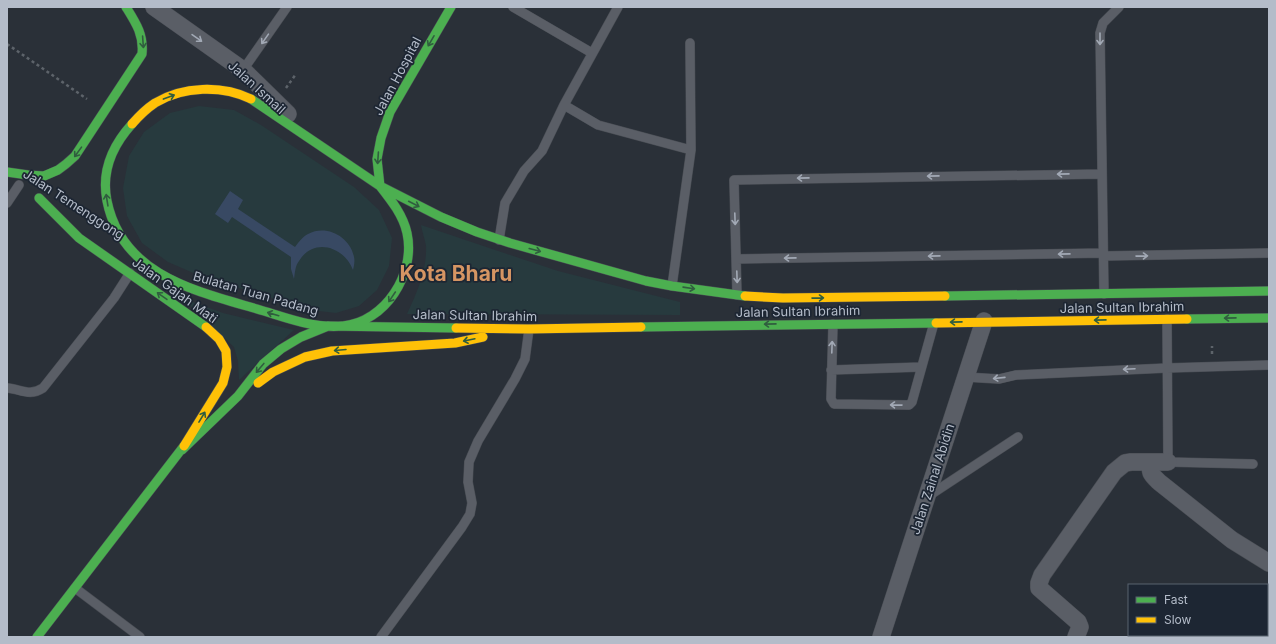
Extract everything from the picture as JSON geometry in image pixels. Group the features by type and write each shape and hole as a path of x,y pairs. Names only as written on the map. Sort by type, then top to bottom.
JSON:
{"main road":[{"path":"7,172 38,177 52,174 65,167 75,156 106,111 142,54 144,44 142,34 126,7"},
{"name":"Jalan Hospital","path":"380,186 377,159 381,138 390,112 451,7"},
{"name":"Bulatan Tuan Padang","path":"211,89 234,92 256,101 317,143 380,186 393,202 402,218 407,234 409,252 406,270 398,287 387,304 373,315 355,324 328,326 301,322 212,296 177,283 147,265 131,250 119,235 108,209 105,185 109,160 120,139 138,118 158,102 183,93 211,89"},
{"name":"Jalan Temenggong","path":"7,176 76,222"},
{"name":"Jalan Sultan Ibrahim","path":"380,186 441,217 499,240 646,281 738,295 784,298 1269,291"},
{"name":"Jalan Gajah Mati","path":"37,637 182,450 223,383 227,367 226,351 219,339 208,328 79,238 40,198"},
{"name":"Jalan Temenggong","path":"121,250 147,265"},
{"name":"Jalan Sultan Ibrahim","path":"328,326 525,329 984,321 1269,318"},
{"name":"Jalan Gajah Mati","path":"182,450 238,396 263,364 281,349 301,337 328,326"},
{"path":"238,396 273,372 305,357 348,349 455,343 525,329"}],"street":[{"name":"Jalan Ismail","path":"154,7 243,70 317,143"},
{"name":"Jalan Zainal Abidin","path":"881,637 984,321"},
{"path":"1076,637 1080,627 1078,622 1039,588 1038,582 1114,472 1125,464 1131,462 1160,462"},
{"path":"1160,462 1150,470 1151,475 1232,540 1269,563"}],"lane":[{"path":"243,70 287,7"},
{"path":"513,7 592,53"},
{"path":"499,240 505,203 524,171 542,151 564,105 618,7"},
{"path":"1104,294 1100,33 1103,23 1119,7"},
{"path":"672,286 691,150 690,43"},
{"path":"564,105 598,125 691,150"},
{"path":"738,295 734,180 1102,174"},
{"path":"7,203 19,185"},
{"path":"736,259 1269,253"},
{"path":"7,388 31,393 37,392 43,388 114,298 130,274"},
{"path":"1167,319 1168,368 1160,462 1254,464"},
{"path":"833,324 831,399 834,404 909,405 912,402 934,322"},
{"path":"381,637 470,514 472,503 468,482 469,462 478,441 515,379 525,359 525,329"},
{"path":"966,378 999,379 1016,375 1269,365"},
{"path":"831,370 921,368"},
{"path":"926,498 1018,436"},
{"path":"75,588 140,637"}],"path":[{"path":"7,44 106,111"}],"green space":[{"path":"199,106 234,110 261,125 354,187 379,210 392,238 389,266 377,290 359,306 336,313 310,310 198,275 168,262 142,243 127,216 123,188 129,156 144,132 170,113"},
{"path":"421,225 558,271 680,302 680,315 407,314 418,289 425,264 426,246"},
{"path":"182,298 223,313 294,330 239,380 238,361 234,347"}],"water":[{"path":"230,191 243,200 238,209 295,247 300,240 315,231 337,234 343,238 352,250 354,257 353,270 349,262 336,250 320,247 312,249 299,261 295,270 294,279 291,269 291,257 232,217 228,223 215,214"}],"traffic: fast":[{"path":"7,172 44,176 58,170 75,156 142,54 142,41 140,35 136,24 126,7"},
{"path":"380,186 377,159 381,138 390,112 451,7"},
{"path":"251,99 380,186 441,217 477,232 510,243 646,281 745,296"},
{"path":"132,124 125,132 114,150 107,169 106,179 107,201 115,226 128,247 145,263 164,276 186,286 210,295 299,322 321,326 343,326 358,323 372,316 384,306 394,293 402,279 407,264 409,249 407,233 400,214 380,186"},
{"path":"39,198 79,238 206,327"},
{"path":"945,296 1269,291"},
{"path":"1187,319 1269,318"},
{"path":"641,327 936,323"},
{"path":"182,450 238,396 263,364 281,349 301,337 328,326 456,328"},
{"path":"37,637 184,446"}],"traffic: slow":[{"path":"132,124 155,103 178,93 203,89 228,91 251,99"},
{"path":"745,296 783,298 945,296"},
{"path":"936,323 1187,319"},
{"path":"184,446 223,383 227,367 226,351 219,339 206,327"},
{"path":"456,328 529,329 641,327"},
{"path":"258,383 273,372 305,357 332,351 455,343 483,337"}],"district":[{"name":"Kota Bharu","path":"456,274"}]}
